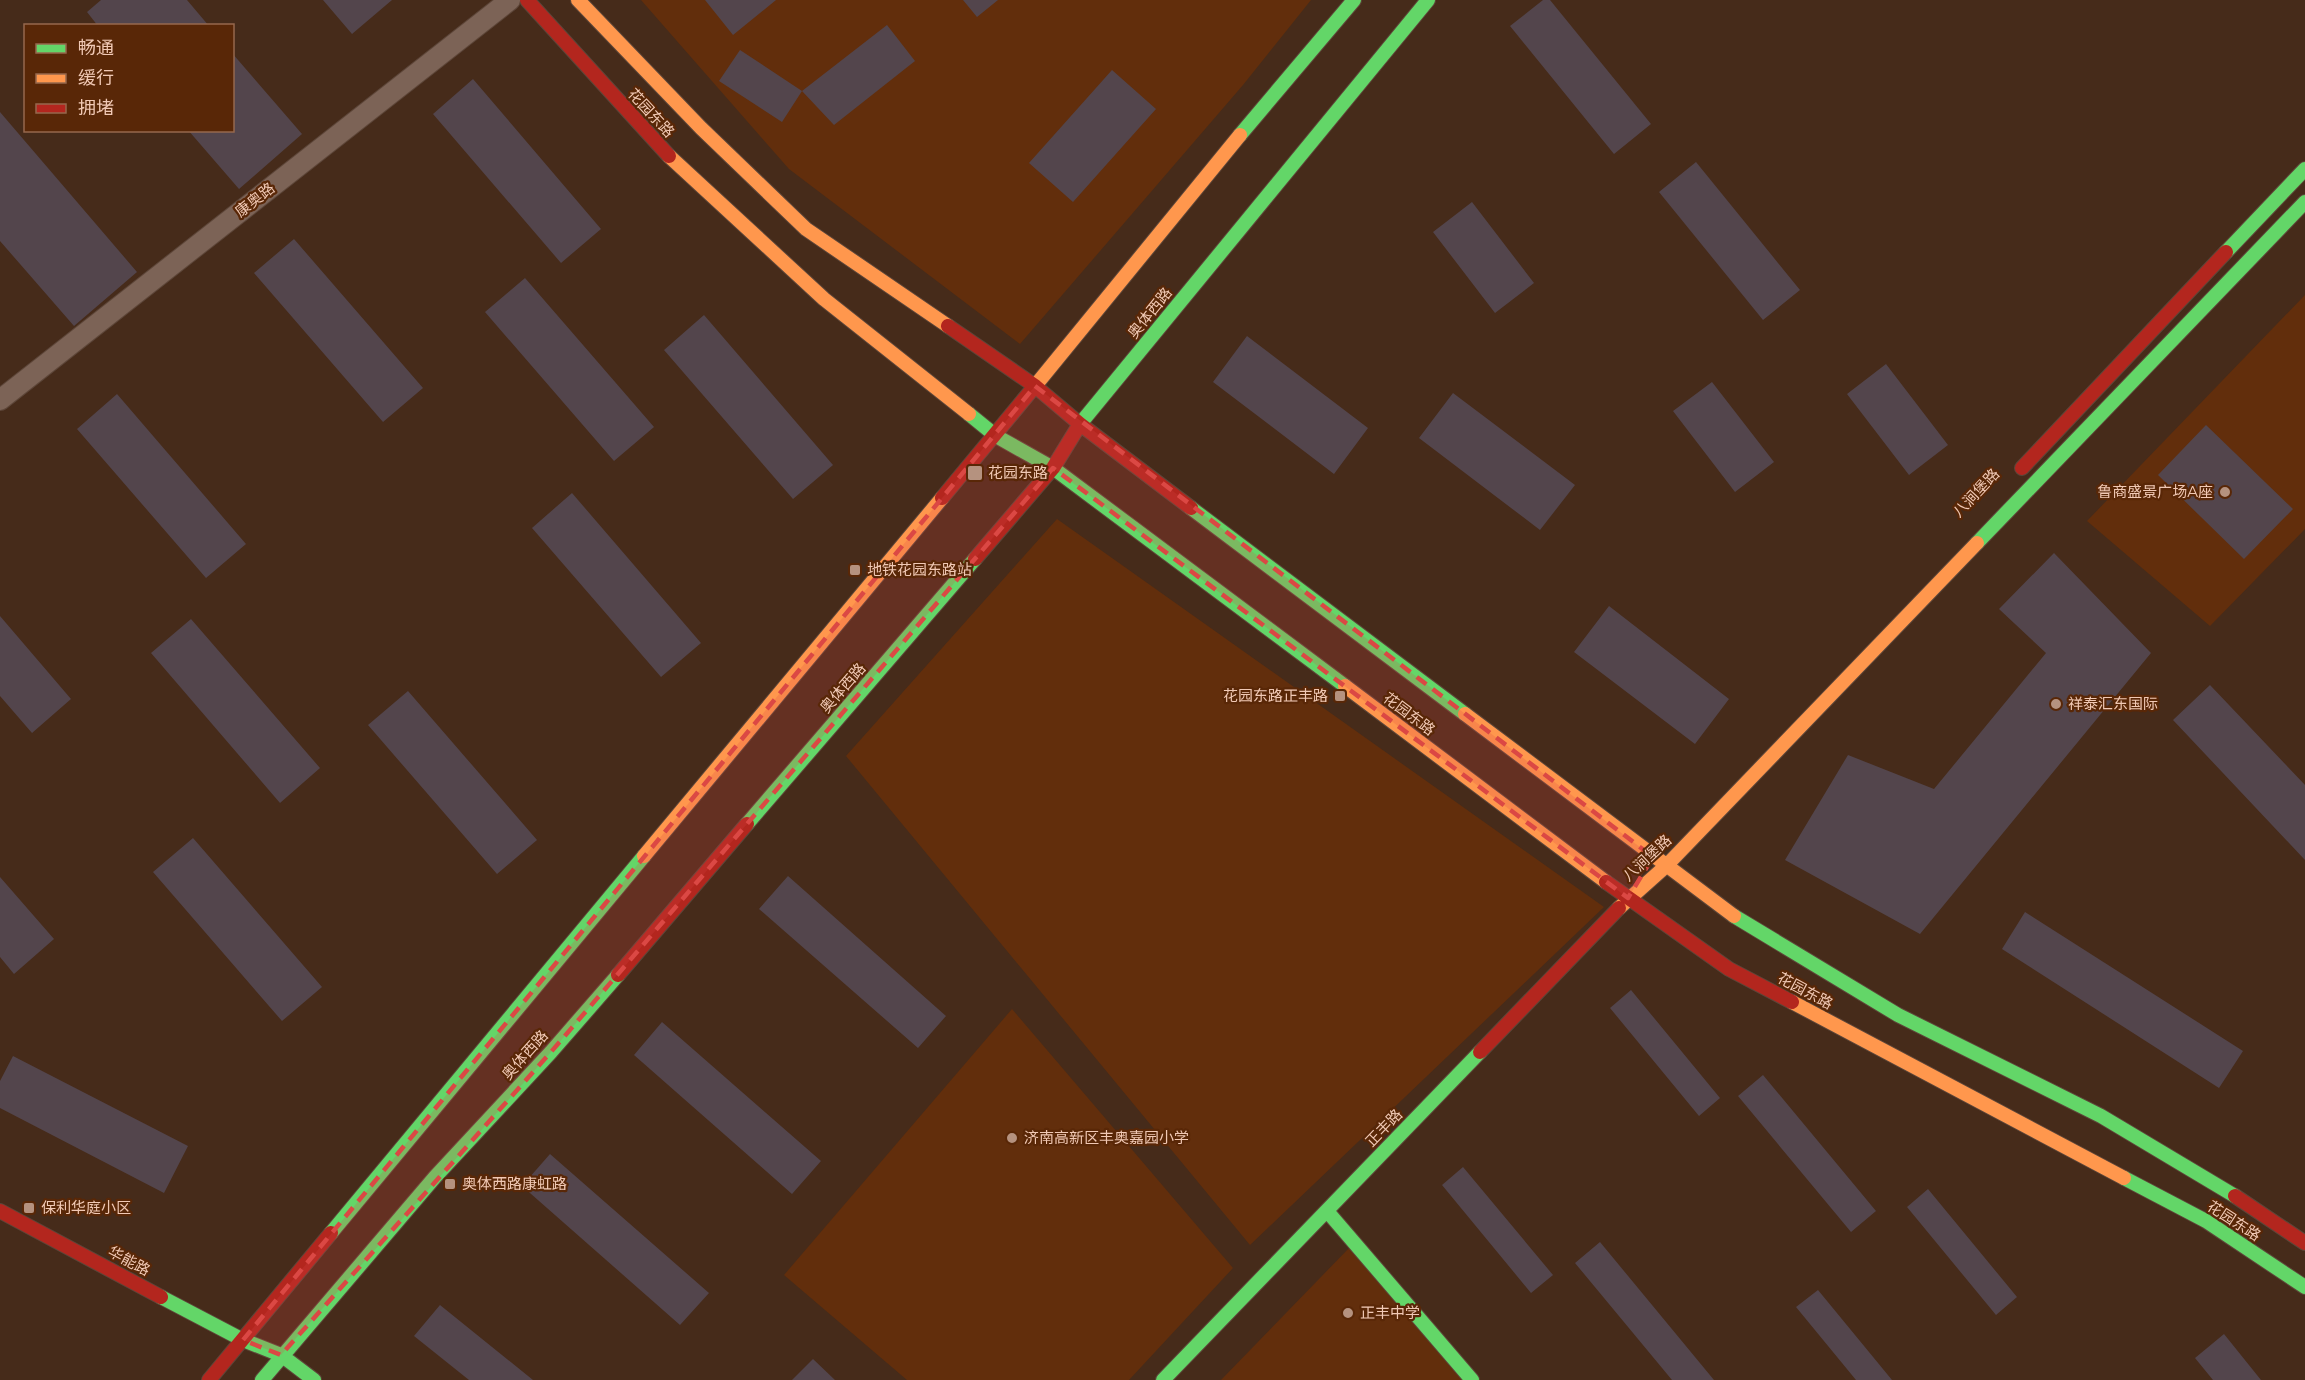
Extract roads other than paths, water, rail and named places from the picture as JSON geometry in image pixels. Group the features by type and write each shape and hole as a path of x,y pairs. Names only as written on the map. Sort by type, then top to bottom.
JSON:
{"main road":[{"name":"花园东路","path":"527,0 661,149 824,299 996,436 1053,468 1628,898 1729,969 2206,1221 2305,1287"},
{"name":"花园东路","path":"579,0 701,128 806,229 1035,386 1080,424 1657,853 1666,866 1746,925 1898,1015 2101,1116 2223,1188 2305,1243"},
{"path":"209,1380 996,436 1190,194 1354,0"},
{"name":"奥体西路","path":"262,1380 435,1177 551,1052 1053,468 1080,424 1428,0"},
{"name":"八涧堡路","path":"2008,483 2305,169"},
{"name":"八涧堡路","path":"1628,898 1666,866 2305,202"},
{"name":"八涧堡路","path":"1628,898 1657,853"},
{"name":"正丰路","path":"1163,1380 1628,898"},
{"name":"华能路","path":"0,1211 243,1340 281,1355 314,1380"},
{"path":"1327,1211 1472,1380"}],"street":[{"name":"康奥路","path":"0,400 510,0"}],"place":[{"name":"花园东路","path":"975,473"},
{"name":"鲁商盛景广场A座","path":"2225,492"},
{"name":"地铁花园东路站","path":"855,570"},
{"name":"花园东路正丰路","path":"1340,696"},
{"name":"祥泰汇东国际","path":"2056,704"},
{"name":"济南高新区丰奥嘉园小学","path":"1012,1138"},
{"name":"奥体西路康虹路","path":"450,1184"},
{"name":"保利华庭小区","path":"29,1208"},
{"name":"正丰中学","path":"1348,1313"}]}
